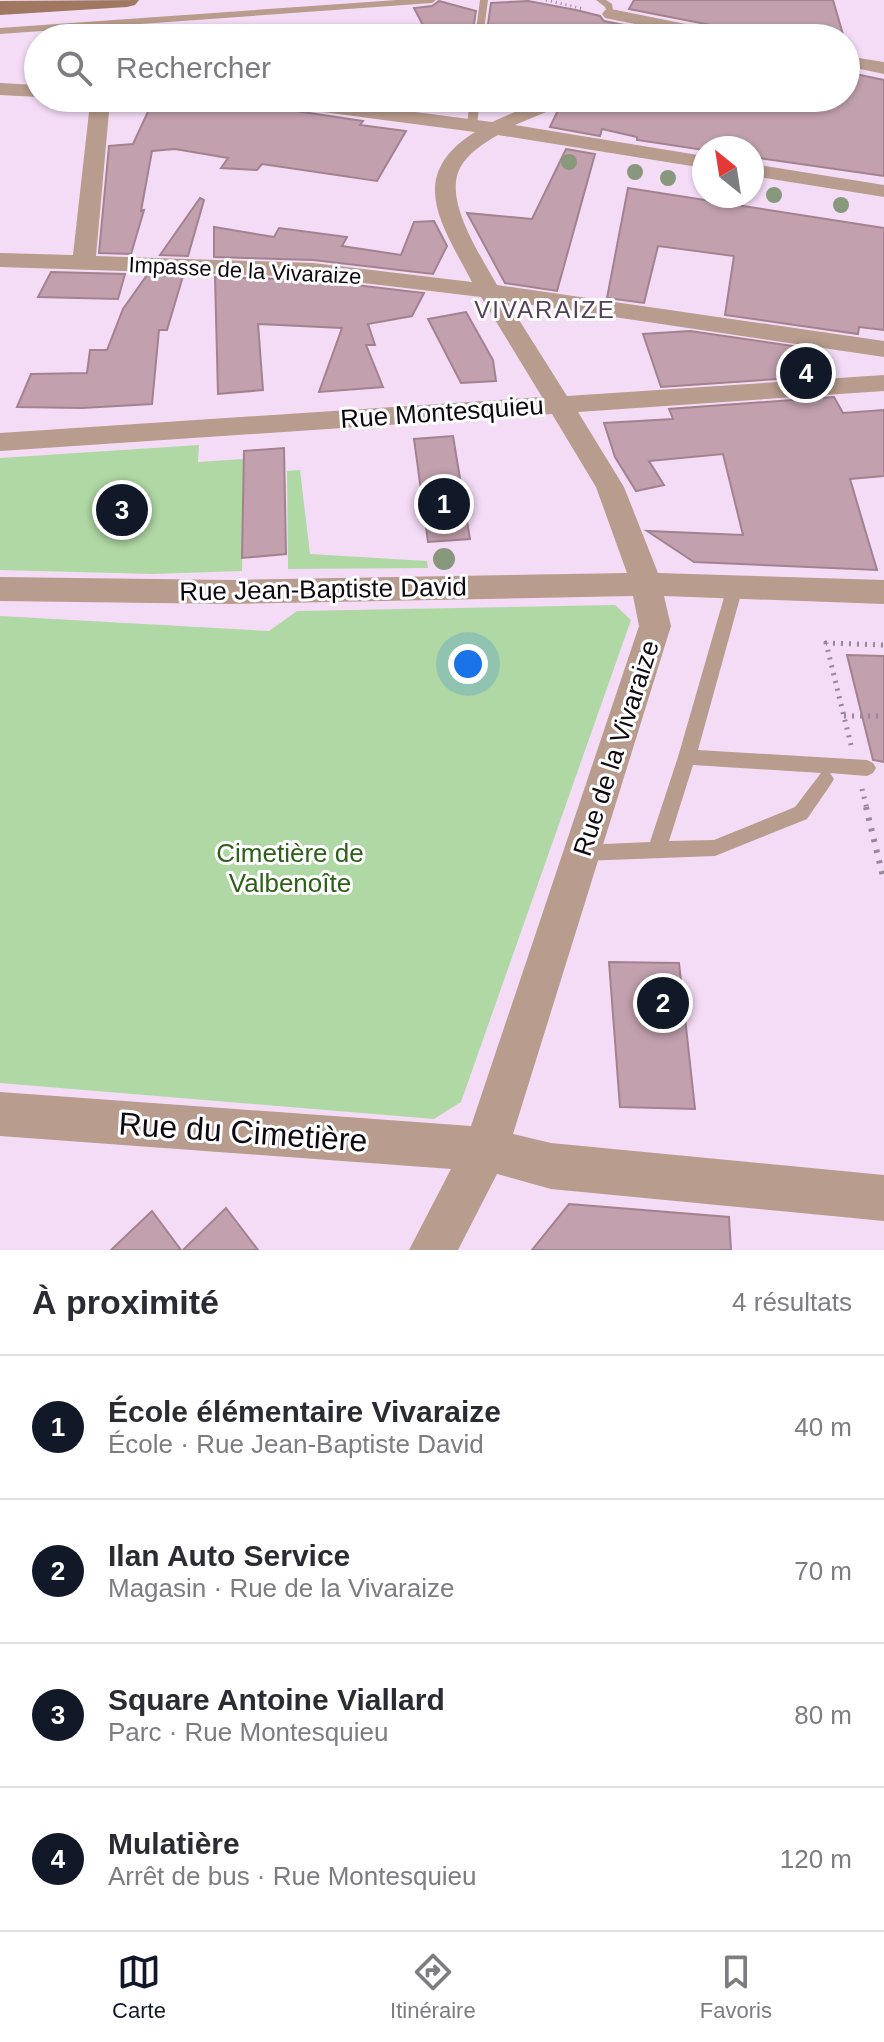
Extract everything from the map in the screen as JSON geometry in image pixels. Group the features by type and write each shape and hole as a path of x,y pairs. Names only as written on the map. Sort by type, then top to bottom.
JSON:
{"main road":[{"path":"0,8 127,0"}],"street":[{"path":"607,9 671,24"},
{"path":"860,64 884,68"},
{"path":"0,89 24,90"},
{"path":"84,262 99,112"},
{"path":"369,112 692,160"},
{"name":"Rue de la Vivaraize","path":"433,1250 486,1149 655,626 647,584 611,488 489,291 448,212 444,183 459,154 483,127 524,112"},
{"path":"764,172 884,191"},
{"name":"Impasse de la Vivaraize","path":"0,260 313,270 489,291 884,349"},
{"name":"Rue Montesquieu","path":"0,442 884,383"},
{"name":"Rue Jean-Baptiste David","path":"0,589 231,592 647,584 884,592"},
{"name":"Rue du Cimetière","path":"0,1114 486,1149 551,1166 884,1198"}],"lane":[{"path":"109,24 432,0"},
{"path":"481,24 484,0"},
{"path":"0,31 24,29"},
{"path":"479,112 483,127"},
{"path":"657,850 735,587"},
{"path":"687,757 860,763"},
{"path":"582,853 715,848 801,813 825,779"}],"path":[{"path":"546,0 594,11 607,9"},
{"path":"860,763 844,716 826,643 884,645"},
{"path":"844,716 884,716"},
{"path":"865,802 884,881"}],"green space":[{"path":"199,445 198,462 244,459 242,571 152,574 0,570 0,458"},
{"path":"300,470 310,554 427,561 428,568 288,569 287,471"},
{"name":"Cimetière de Valbenoîte","path":"615,605 631,620 461,1102 434,1119 0,1083 0,616 269,631 297,611"}],"building":[{"path":"634,0 833,0 840,24 706,24 629,9"},
{"path":"439,1 476,11 474,24 422,24 414,8 432,6"},
{"path":"528,1 600,16 604,21 619,24 488,24 491,3"},
{"path":"860,75 884,80 884,176 764,159 764,136 692,136 692,148 637,140 637,137 602,129 600,136 550,127 557,112 860,112"},
{"path":"148,112 303,112 363,121 360,125 406,131 377,181 262,164 257,170 221,168 228,158 175,149 152,151 141,211 144,210 131,254 99,253 109,146 133,144"},
{"path":"566,149 595,154 557,291 505,283 467,213 532,219"},
{"path":"628,188 692,198 692,208 756,208 884,228 884,330 859,327 858,334 725,315 734,256 658,246 644,303 607,298"},
{"path":"200,198 204,200 188,256 160,255"},
{"path":"434,221 447,246 433,274 313,260 214,257 214,227 274,237 279,228 347,237 342,246 401,255 414,222"},
{"path":"51,272 125,274 118,299 38,297"},
{"path":"147,275 183,276 167,330 159,330 152,404 82,408 17,407 31,374 87,373 90,350 107,350 123,309"},
{"path":"215,277 313,280 424,293 412,316 368,324 375,345 366,345 383,387 319,392 342,328 258,324 263,390 218,394"},
{"path":"466,312 493,360 496,381 461,383 428,319"},
{"path":"690,331 806,348 822,376 661,387 643,334"},
{"path":"834,397 843,413 884,410 884,476 850,479 877,570 694,562 647,531 743,535 723,454 649,461 664,485 636,491 615,457 604,423 673,419 669,409"},
{"path":"453,436 470,539 428,542 414,439"},
{"path":"284,448 286,554 242,558 244,451"},
{"path":"847,655 884,656 884,762 873,760"},
{"path":"609,962 679,963 695,1109 620,1107"},
{"path":"569,1204 729,1217 731,1250 532,1250"},
{"path":"226,1208 258,1250 183,1250"},
{"path":"152,1211 181,1250 111,1250"}],"place":[{"name":"Mulatière","path":"806,373"},
{"name":"École élémentaire Vivaraize","path":"444,504"},
{"name":"Square Antoine Viallard","path":"122,510"},
{"name":"Ilan Auto Service","path":"663,1003"}],"district":[{"name":"VIVARAIZE","path":"545,310"}]}
